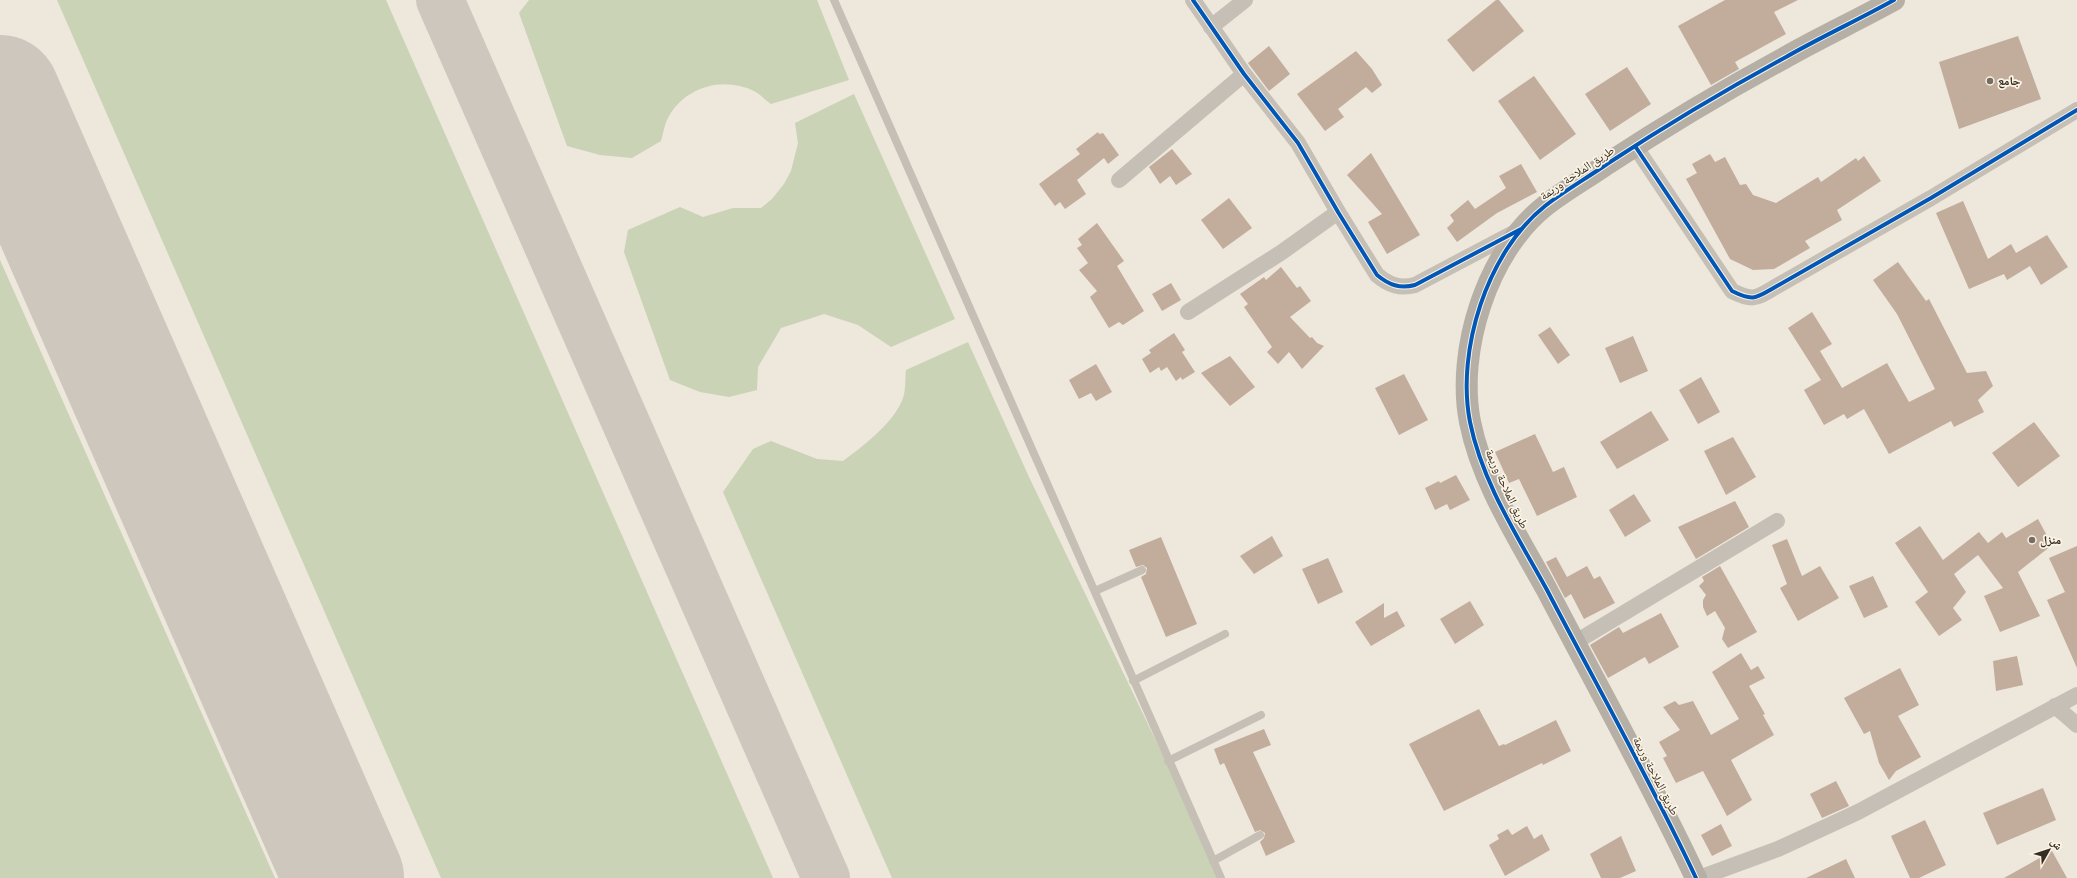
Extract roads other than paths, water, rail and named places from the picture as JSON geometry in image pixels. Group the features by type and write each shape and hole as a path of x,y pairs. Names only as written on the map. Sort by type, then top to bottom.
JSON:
{"street":[{"path":"1193,0 1244,74 1298,143 1377,275 1384,281 1400,287 1415,285 1523,228"},
{"path":"1211,27 1245,0"},
{"name":"طريق الملاحة وريمة","path":"1697,878 1638,762 1489,480 1477,450 1470,420 1467,388 1468,357 1482,299 1494,272 1507,249 1523,228 1544,207 1634,146 1786,57 1894,0"},
{"path":"1119,180 1244,74"},
{"path":"1634,146 1732,291 1747,298 1759,296 1791,279 1931,198 2077,110"},
{"path":"1188,312 1282,252 1338,212"},
{"path":"1574,643 1777,521"},
{"path":"1697,878 1778,849 1858,812 2077,694"},
{"path":"2055,706 2077,725"}],"lane":[{"path":"834,0 1095,591 1168,761 1221,878"},
{"path":"1095,591 1142,570"},
{"path":"1133,681 1225,634"},
{"path":"1168,761 1261,715"},
{"path":"1214,861 1260,835"}],"place":[{"name":"جامع","path":"1990,81"},
{"name":"منزل","path":"2032,540"}]}
